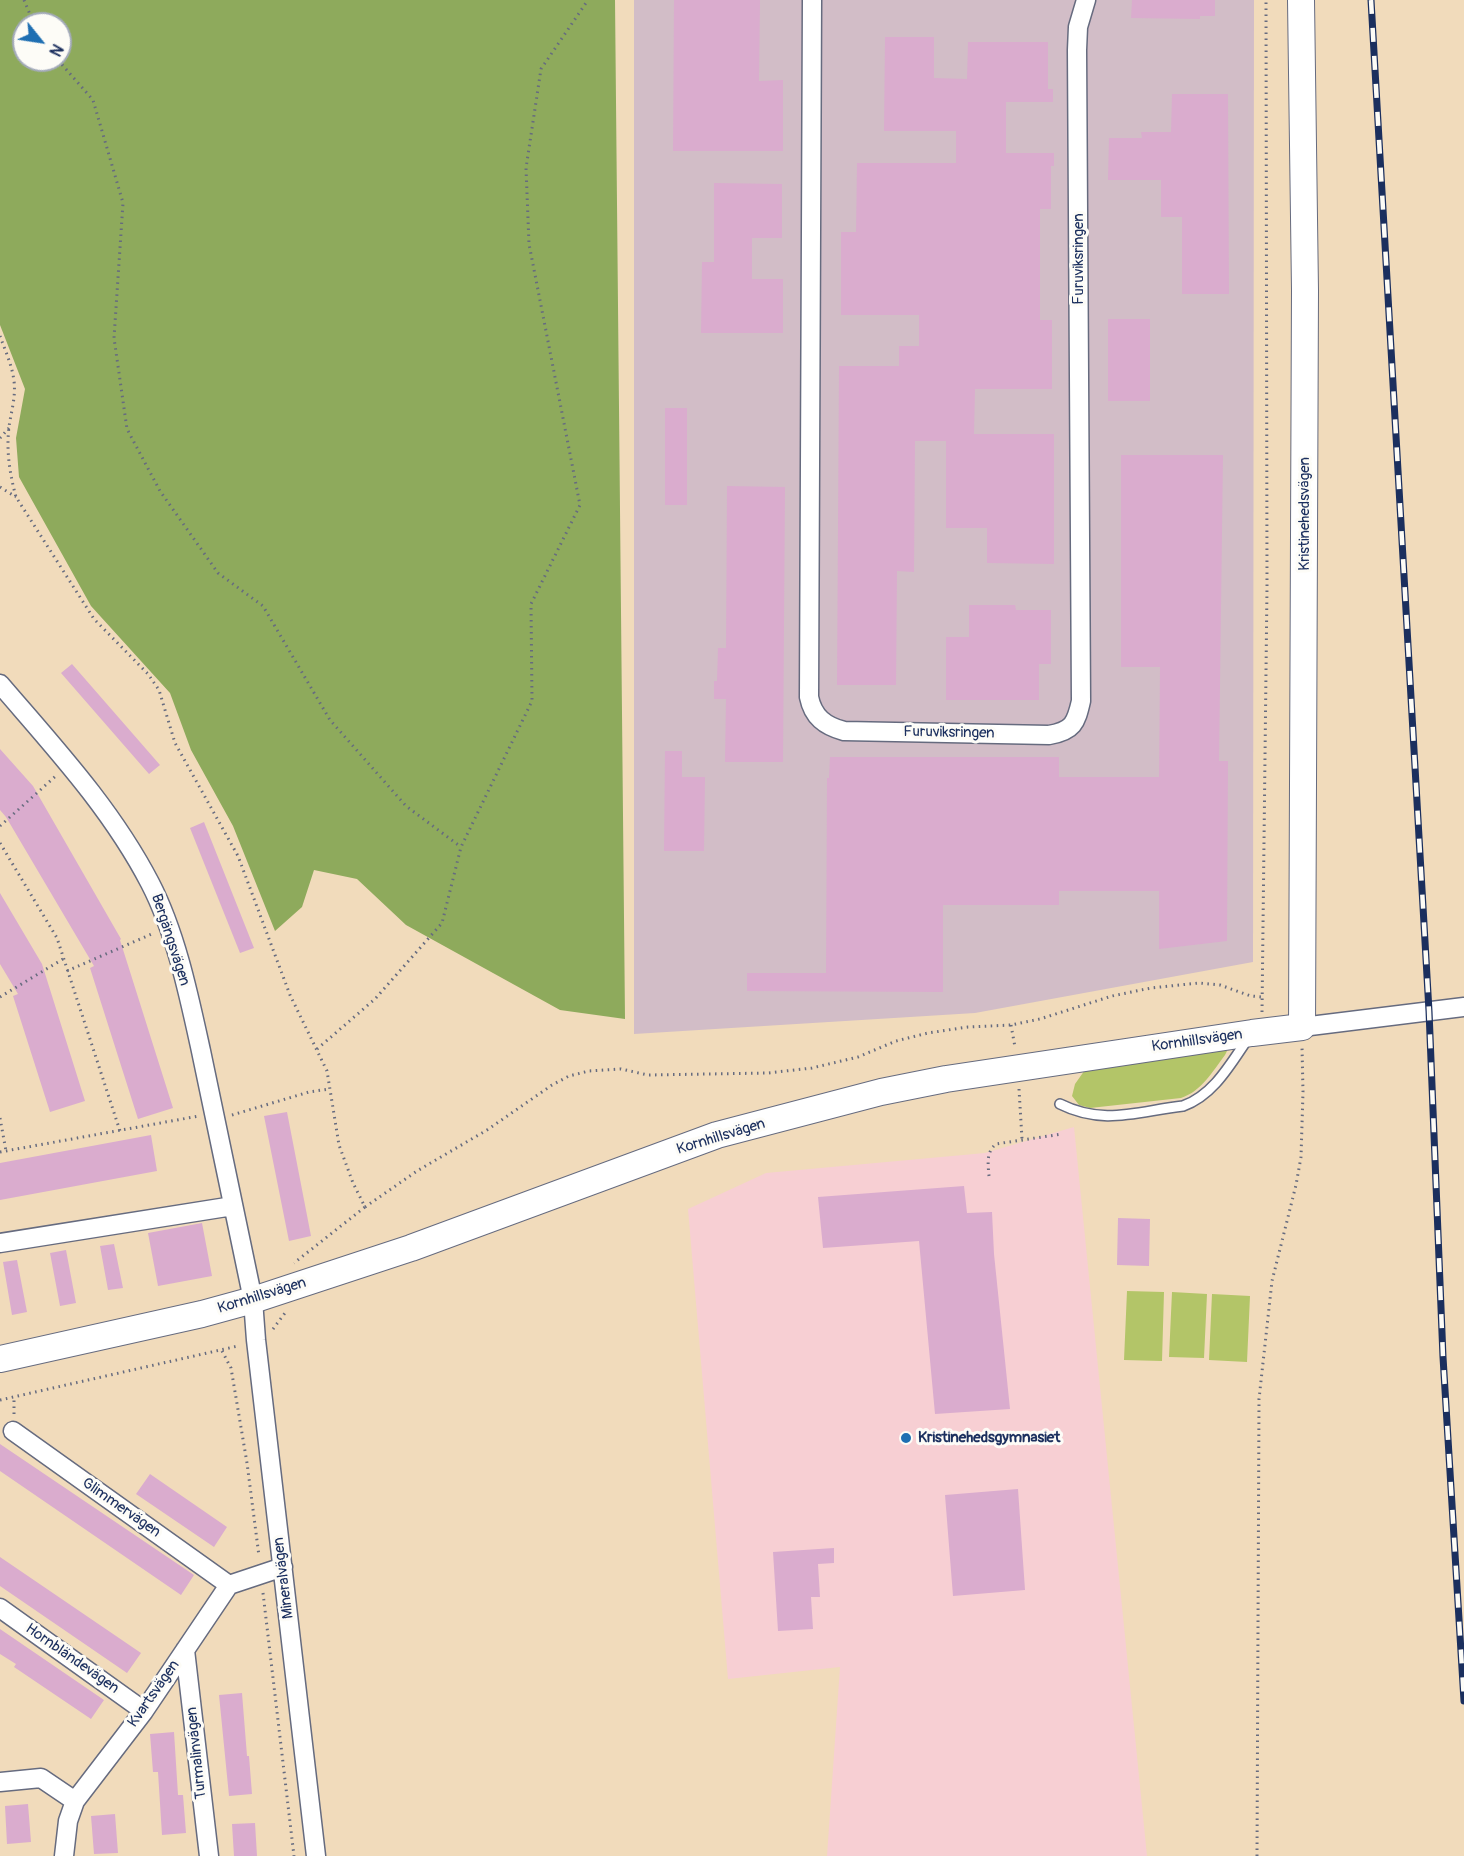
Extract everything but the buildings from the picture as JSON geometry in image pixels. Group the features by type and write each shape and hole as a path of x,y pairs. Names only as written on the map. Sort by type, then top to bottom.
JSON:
{"street":[{"name":"Furuviksringen","path":"812,0 809,697 811,705 820,720 844,731 1049,735 1068,730 1073,725 1081,701 1077,50 1078,27 1086,0"},
{"name":"Kristinehedsvägen","path":"1302,0 1305,290 1302,1027"},
{"name":"Bergängsvägen","path":"0,684 69,764 114,822 151,885 168,927 190,1002 253,1300"},
{"name":"Kornhillsvägen","path":"0,1359 202,1314 253,1300 411,1248 717,1135 881,1092 946,1079 1257,1033 1464,1007"},
{"path":"0,1243 232,1206"},
{"name":"Mineralvägen","path":"253,1300 316,1856"},
{"name":"Glimmervägen","path":"13,1431 229,1584"},
{"path":"229,1584 283,1567"},
{"name":"Kvartsvägen","path":"64,1856 68,1821 75,1801 144,1711 229,1584"},
{"name":"Hornbländevägen","path":"0,1608 144,1711"},
{"name":"Turmalinvägen","path":"185,1650 209,1856"},
{"path":"0,1782 41,1778 75,1801"}],"lane":[{"path":"1060,1104 1074,1111 1100,1117 1184,1106 1195,1102 1205,1094 1257,1033"}],"path":[{"path":"317,1049 375,999 442,923 461,847 532,701 531,604 580,505 529,244 526,168 541,69 588,0"},
{"path":"1257,1033 1262,997 1267,564 1266,0"},
{"path":"68,72 93,100 123,203 114,338 127,429 160,492 218,573 263,606 330,720 406,806 461,847"},
{"path":"0,438 9,428"},
{"path":"0,487 16,497"},
{"path":"0,826 69,764"},
{"path":"0,844 57,938 120,1131"},
{"path":"68,970 168,927"},
{"path":"0,997 63,958"},
{"path":"365,1207 417,1171 487,1130 552,1085 569,1076 589,1071 621,1069 648,1075 660,1075 768,1072 812,1068 858,1057 896,1041 928,1033 968,1027 1011,1025 1040,1019 1112,996 1179,985 1199,983 1220,985 1251,996 1262,997"},
{"path":"1257,1856 1258,1399 1272,1281 1301,1156 1304,1092 1302,1027"},
{"path":"0,1152 214,1113 226,1117 309,1092 329,1089"},
{"path":"0,1118 6,1151"},
{"path":"989,1176 988,1155 996,1144 1062,1134"},
{"path":"222,1351 231,1368 244,1442 294,1856"}],"shaded area":[{"path":"634,0 1254,0 1253,962 975,1013 634,1034"},
{"name":"Kristinehedsgymnasiet","path":"1074,1127 1147,1856 827,1856 840,1667 728,1679 688,1209 766,1173 985,1153"}],"green space":[{"path":"0,0 615,0 625,1019 560,1010 406,925 357,879 314,870 302,907 275,931 233,826 191,750 170,693 91,606 19,477 16,438 25,389 0,325"},
{"path":"1227,1051 1225,1055 1206,1080 1195,1091 1181,1098 1090,1108 1079,1105 1072,1096 1075,1084 1087,1067"},
{"path":"1127,1291 1164,1292 1162,1361 1124,1360"},
{"path":"1172,1292 1207,1294 1204,1358 1169,1357"},
{"path":"1212,1294 1250,1296 1247,1362 1209,1360"}],"railway":[{"path":"1371,0 1429,1011 1443,1357 1464,1701"}],"place":[{"name":"Kristinehedsgymnasiet","path":"906,1438"}]}
